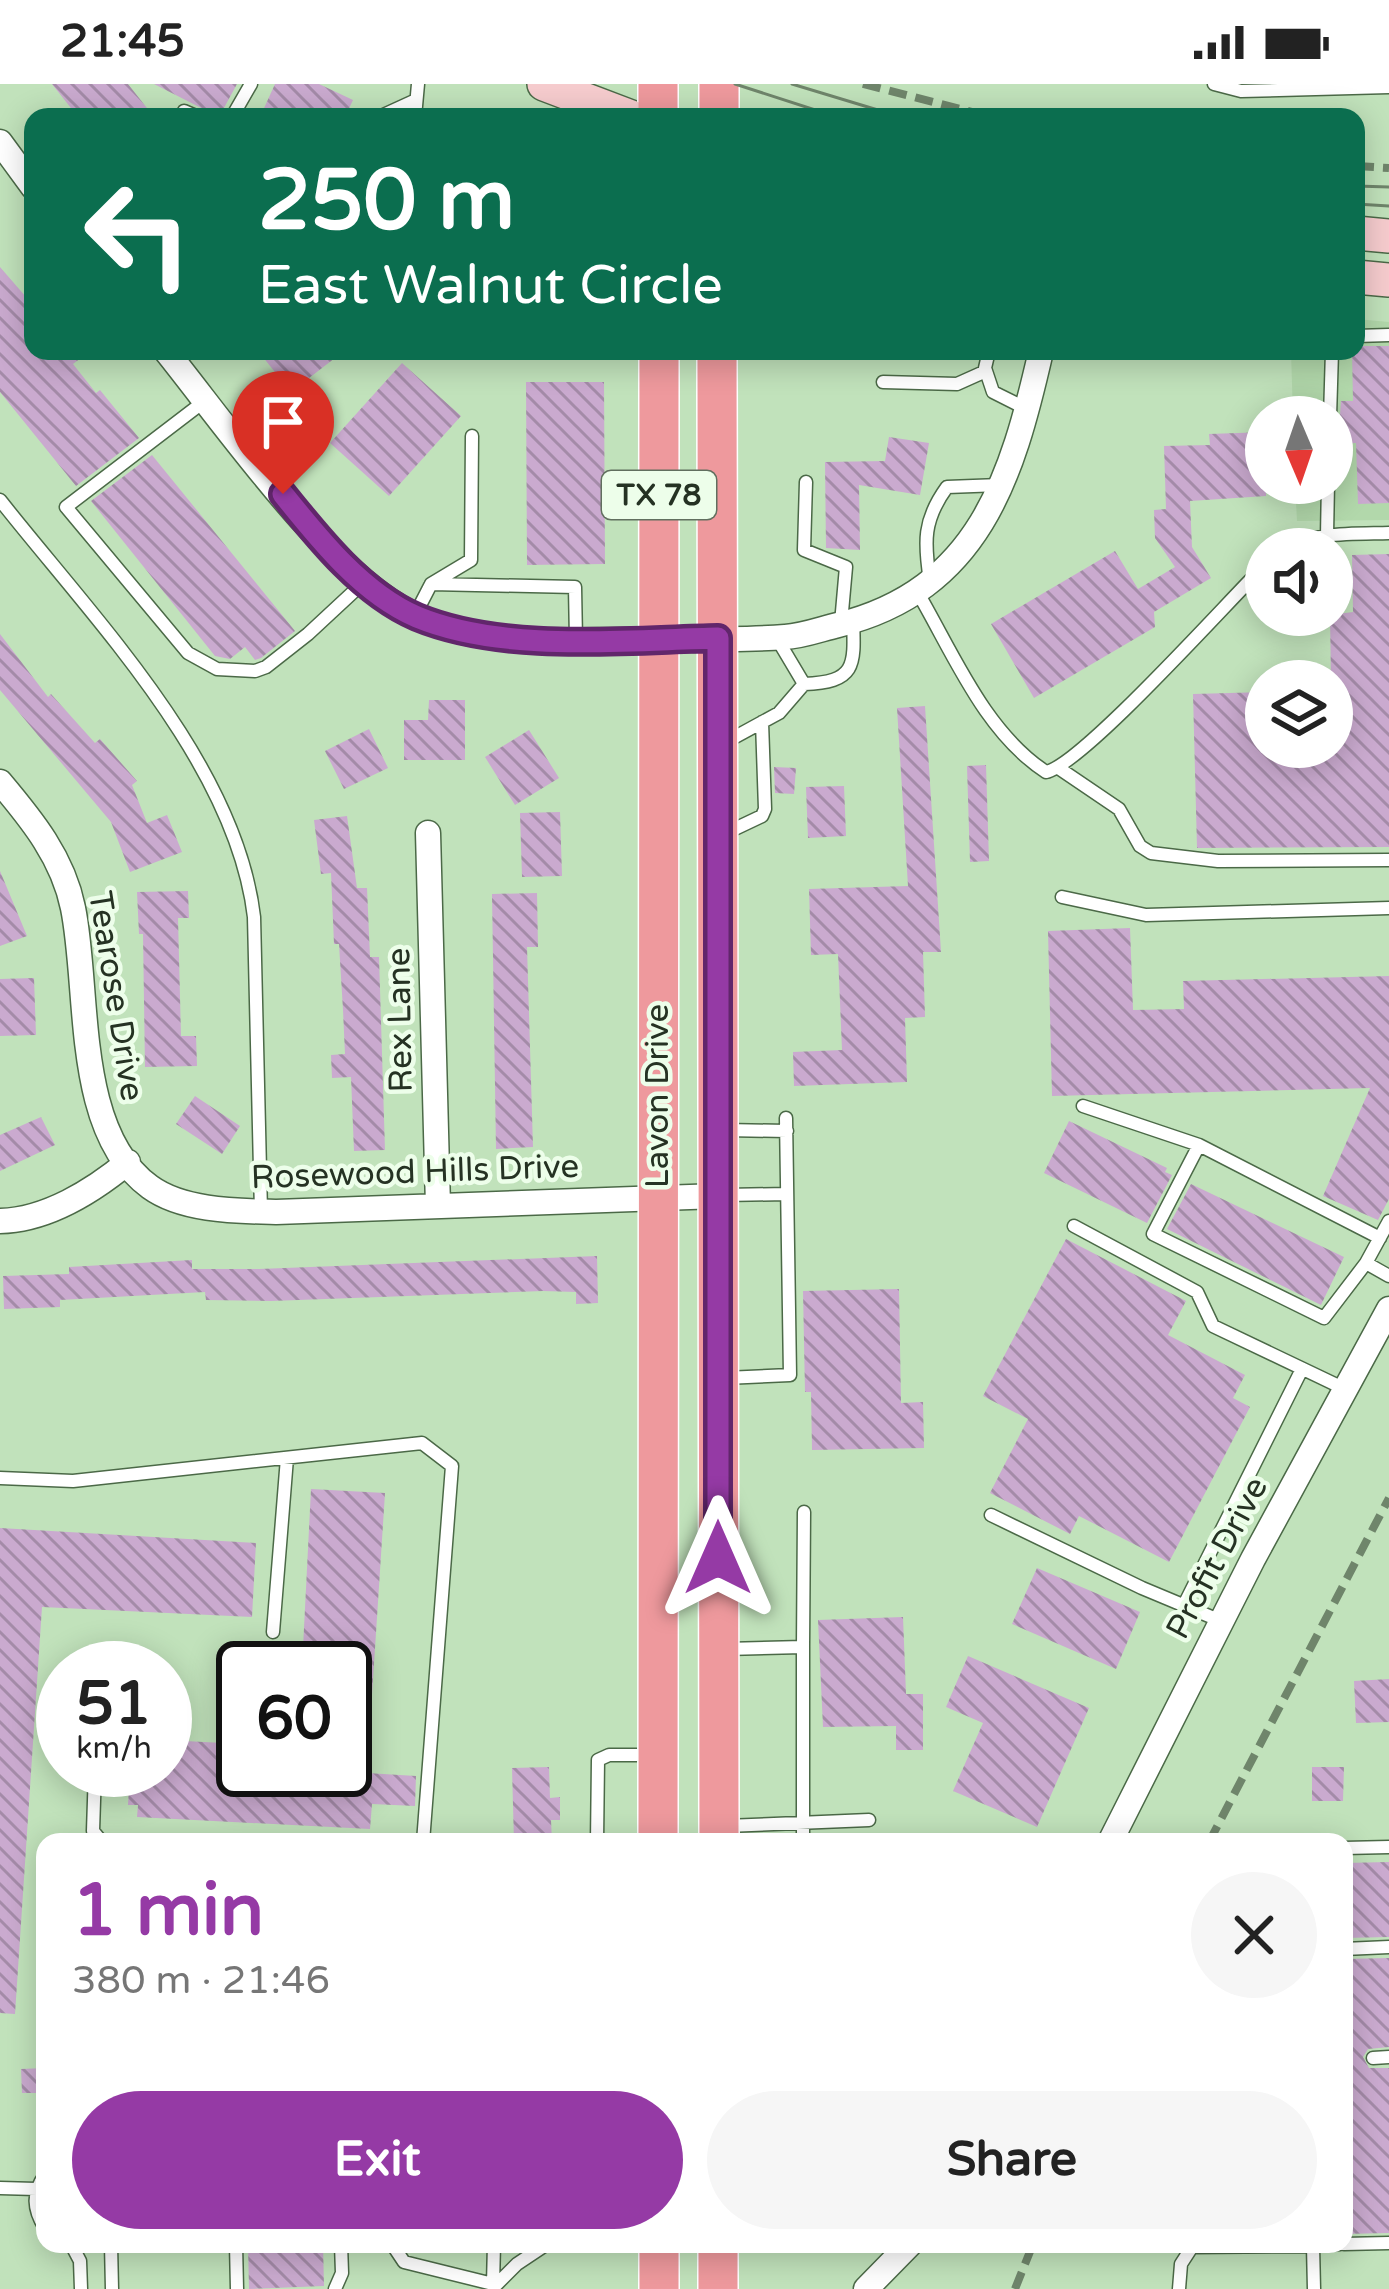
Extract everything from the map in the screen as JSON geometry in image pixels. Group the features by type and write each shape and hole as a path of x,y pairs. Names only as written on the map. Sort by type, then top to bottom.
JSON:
{"main road":[{"name":"Lavon Drive","path":"658,1833 659,360"},
{"name":"Lavon Drive","path":"717,360 718,1833"},
{"path":"659,2253 659,2289"},
{"path":"718,2253 718,2289"}],"street":[{"path":"544,84 607,108"},
{"path":"0,143 24,175"},
{"path":"173,360 307,524 364,582 415,616 492,636 576,640 776,637 847,623 924,588 957,560 1002,485 1028,410 1039,360"},
{"name":"Tearose Drive","path":"4,795 53,849 73,906 91,1073 102,1119 128,1162"},
{"name":"Rex Lane","path":"428,833 438,1206"},
{"path":"0,1221 19,1220 55,1207 103,1183 128,1162"},
{"name":"Rosewood Hills Drive","path":"128,1162 149,1186 175,1198 230,1210 718,1196"},
{"name":"Profit Drive","path":"1115,1833 1221,1621 1389,1309"},
{"path":"866,2289 901,2253"}],"lane":[{"path":"414,108 418,84"},
{"path":"1214,84 1241,91 1389,87"},
{"path":"399,108 414,101"},
{"path":"988,360 993,392 1028,410"},
{"path":"1331,396 1332,360"},
{"path":"883,382 957,384 986,371"},
{"path":"206,400 66,507 188,653 217,669 266,667 364,582"},
{"path":"415,616 431,584 471,560 472,436"},
{"path":"718,746 779,712 804,684 831,682 851,669 855,659 847,623 846,567 804,550 806,482"},
{"path":"1002,485 947,488 931,510 923,537 924,588 988,714 1046,772 1060,769 1104,730 1245,586"},
{"path":"0,500 163,706 195,755 240,852 254,917 261,1211"},
{"path":"1353,534 1389,533"},
{"path":"431,584 575,586 576,640"},
{"path":"776,637 804,684"},
{"path":"718,837 762,816 766,809 762,722"},
{"path":"1060,769 1119,809 1140,846 1151,853 1218,861 1389,860"},
{"path":"1062,897 1146,915 1389,908"},
{"path":"1083,1106 1199,1145 1380,1238"},
{"path":"718,1130 786,1124 790,1375 718,1378"},
{"path":"1199,1145 1153,1234 1324,1318 1366,1263 1389,1221"},
{"path":"718,1196 788,1194"},
{"path":"1074,1226 1197,1292 1213,1325 1345,1389"},
{"path":"1366,1263 1389,1276"},
{"path":"1184,1605 1301,1369"},
{"path":"0,1478 73,1481 422,1443 452,1466 424,1833"},
{"path":"273,1632 286,1459"},
{"path":"803,1833 804,1512"},
{"path":"992,1515 1221,1621"},
{"path":"718,1648 803,1647"},
{"path":"597,1833 598,1760 609,1755 658,1755"},
{"path":"94,1797 94,1833"},
{"path":"726,1833 868,1820"},
{"path":"1353,1848 1389,1846"},
{"path":"1353,1948 1389,1947"},
{"path":"1373,2058 1389,2057"},
{"path":"0,2188 36,2189"},
{"path":"1353,2244 1389,2243"},
{"path":"76,2253 81,2289"},
{"path":"111,2253 112,2289"},
{"path":"236,2253 237,2289"},
{"path":"335,2289 342,2272 341,2253"},
{"path":"398,2253 404,2262 493,2287"},
{"path":"493,2287 494,2253"},
{"path":"493,2287 536,2253"},
{"path":"1179,2289 1181,2264 1188,2253"},
{"path":"1313,2253 1314,2289"}],"shaded area":[{"path":"1365,320 1389,322 1389,520 1297,521 1296,504 1353,504 1353,396 1292,396 1291,360 1365,360"}],"building":[{"path":"52,84 128,84 147,108 71,108"},
{"path":"154,84 237,84 224,108 201,108"},
{"path":"275,84 319,84 353,100 349,108 264,108"},
{"path":"0,267 24,295 24,360 78,360 73,364 139,438 76,486 0,392"},
{"path":"1365,346 1389,346 1389,503 1358,504 1352,360 1365,360"},
{"path":"265,360 332,360 291,392"},
{"path":"402,363 461,416 389,496 330,443"},
{"path":"526,382 604,382 605,564 527,565"},
{"path":"1245,433 1245,497 1190,501 1192,547 1211,578 1154,612 1155,627 1034,698 991,624 1115,551 1138,589 1175,567 1155,538 1154,510 1166,509 1164,446 1210,445 1209,434"},
{"path":"889,437 929,443 920,495 859,485 860,550 826,548 825,462 885,461"},
{"path":"152,455 295,631 261,658 255,660 245,647 230,659 215,656 91,501"},
{"path":"1389,554 1389,847 1197,848 1193,694 1245,693 1245,768 1353,768 1353,660 1331,660 1330,636 1353,636 1353,555"},
{"path":"0,634 48,697 51,694 95,743 100,739 137,781 132,785 147,823 167,815 182,852 130,872 111,822 0,690"},
{"path":"429,700 465,700 465,760 404,760 404,720 428,720"},
{"path":"925,706 941,952 923,952 925,1017 905,1018 907,1082 794,1086 793,1052 842,1050 838,954 811,955 809,889 908,886 897,708"},
{"path":"369,729 388,768 344,789 325,751"},
{"path":"529,730 559,778 515,805 485,757"},
{"path":"986,765 989,861 970,862 967,766"},
{"path":"774,767 796,768 794,794 775,793"},
{"path":"844,786 846,836 808,838 806,787"},
{"path":"560,812 562,876 522,877 520,813"},
{"path":"347,816 357,888 367,888 370,957 379,957 385,1150 354,1151 351,1077 332,1078 331,1055 345,1054 339,944 334,944 331,873 321,874 314,820"},
{"path":"0,871 27,936 0,946"},
{"path":"188,891 189,918 178,918 181,1036 196,1036 197,1066 145,1067 143,934 139,934 137,892"},
{"path":"537,893 538,947 527,947 533,1147 496,1149 492,894"},
{"path":"1130,928 1133,1010 1184,1009 1183,981 1389,976 1389,1199 1378,1220 1323,1196 1370,1088 1052,1096 1048,931"},
{"path":"34,978 36,1035 0,1036 0,979"},
{"path":"195,1096 240,1126 222,1154 176,1124"},
{"path":"41,1117 55,1145 0,1171 0,1135"},
{"path":"1069,1121 1167,1168 1165,1172 1172,1175 1147,1223 1044,1173"},
{"path":"1191,1184 1344,1257 1321,1305 1167,1229"},
{"path":"1066,1239 1186,1301 1168,1335 1245,1375 1233,1398 1250,1407 1169,1562 1079,1516 1070,1534 990,1493 1028,1419 983,1396"},
{"path":"597,1256 598,1303 576,1304 576,1292 543,1291 271,1301 206,1300 205,1292 60,1300 60,1307 4,1309 3,1276 69,1274 69,1267 192,1260 192,1269 259,1269"},
{"path":"899,1289 901,1403 923,1402 924,1448 812,1450 811,1392 805,1392 803,1291"},
{"path":"311,1489 385,1493 372,1695 372,1641 303,1641"},
{"path":"0,1528 256,1543 252,1617 42,1607 40,1641 36,1641 15,2014 0,2013"},
{"path":"1037,1568 1140,1612 1116,1669 1012,1624"},
{"path":"903,1617 906,1694 923,1694 923,1750 896,1750 896,1726 823,1727 818,1620"},
{"path":"968,1656 1089,1708 1037,1827 953,1791 983,1723 946,1707"},
{"path":"1389,1679 1389,1722 1356,1723 1354,1681"},
{"path":"192,1741 216,1743 216,1797 372,1797 372,1773 416,1776 415,1806 372,1804 370,1829 137,1817 138,1805 128,1805 128,1797 192,1797"},
{"path":"549,1767 550,1798 560,1797 560,1820 551,1820 552,1833 514,1833 512,1768"},
{"path":"1312,1767 1344,1767 1343,1801 1312,1801"},
{"path":"1389,1862 1389,1937 1353,1938 1353,1863"},
{"path":"1389,1958 1389,2047 1368,2049 1363,2057 1369,2068 1389,2068 1389,2233 1353,2234 1353,1959"},
{"path":"36,2068 36,2093 22,2093 21,2069"},
{"path":"248,2253 323,2253 324,2286 249,2289"}],"tram line":[{"path":"735,84 809,108"},
{"path":"792,84 871,108"},
{"path":"1365,186 1389,187"},
{"path":"1365,205 1389,206"}],"railway":[{"path":"863,84 956,108"},
{"path":"1365,167 1389,168"},
{"path":"1214,1833 1389,1498"},
{"path":"1015,2289 1029,2253"}],"route":[{"path":"283,494 364,582 415,616 492,636 718,638 718,1558"}]}
